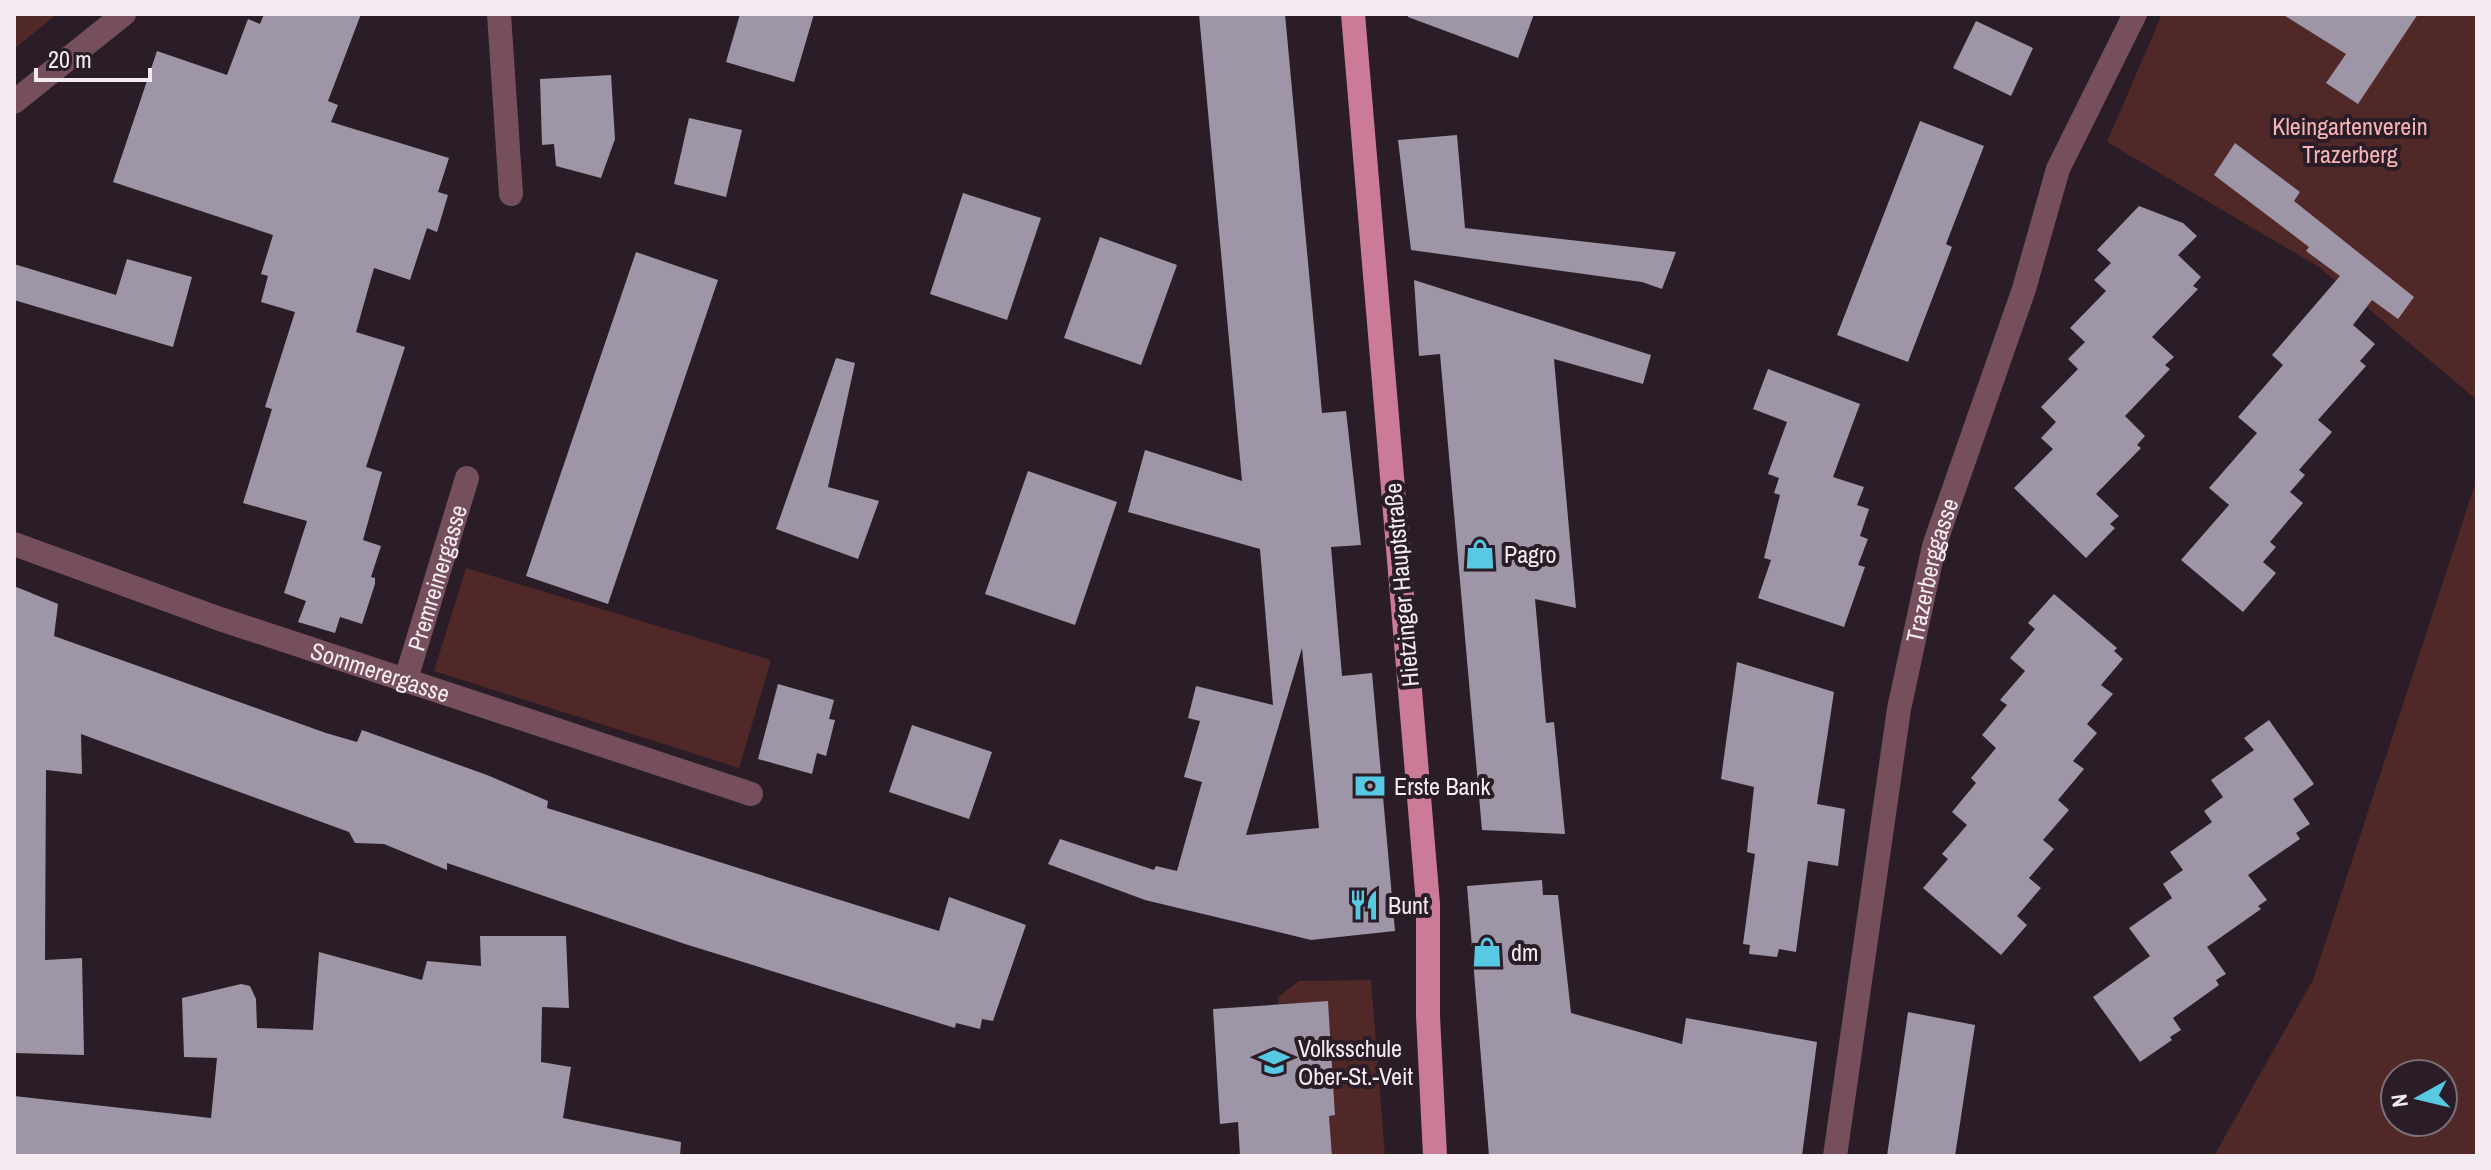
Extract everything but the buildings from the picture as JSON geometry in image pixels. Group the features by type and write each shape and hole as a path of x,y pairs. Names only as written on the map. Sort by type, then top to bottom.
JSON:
{"main road":[{"name":"Hietzinger Hauptstraße","path":"1353,14 1428,904 1428,1016 1435,1156"}],"street":[{"path":"14,102 124,14"},
{"path":"499,14 511,194"},
{"name":"Trazerberggasse","path":"1835,1156 1909,646 1934,546 2024,289 2058,169 2135,14"},
{"name":"Premreinergasse","path":"406,679 467,478"},
{"name":"Sommerergasse","path":"14,544 220,619 751,794"}],"green space":[{"path":"14,14 57,14 14,49"},
{"name":"Kleingartenverein Trazerberg","path":"2162,14 2477,14 2477,400 2319,267 2107,142"},
{"path":"2477,478 2477,1156 2214,1156 2313,980"},
{"path":"466,568 771,660 739,768 434,671"},
{"path":"1371,980 1385,1156 1332,1156 1329,1116 1335,1115 1328,1002 1278,1004 1278,997 1299,981"}],"place":[{"name":"Pagro","path":"1480,554"},
{"name":"Erste Bank","path":"1370,786"},
{"name":"Bunt","path":"1364,905"},
{"name":"dm","path":"1487,952"},
{"name":"Volksschule Ober-St.-Veit","path":"1274,1062"}]}
